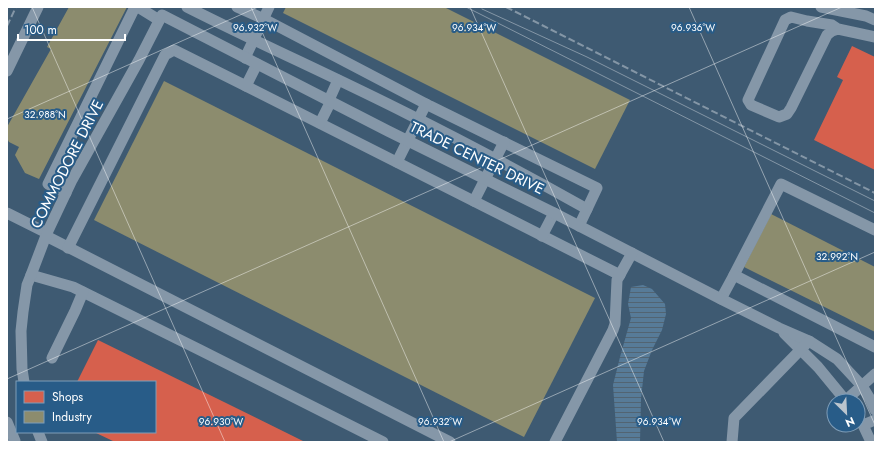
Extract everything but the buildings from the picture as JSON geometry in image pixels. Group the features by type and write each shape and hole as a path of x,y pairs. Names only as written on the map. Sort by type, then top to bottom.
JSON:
{"street":[{"path":"7,71 38,7"},
{"path":"66,193 48,184 137,7"},
{"name":"TRADE CENTER DRIVE","path":"137,7 164,15 245,58 408,141 485,178 721,299 779,328 810,341 837,359 862,386 875,410"},
{"path":"187,7 418,119 587,209"},
{"path":"236,7 264,19 426,104 597,188 579,226"},
{"path":"245,58 269,7"},
{"path":"821,7 866,16 875,20"},
{"name":"COMMODORE DRIVE","path":"24,381 21,331 22,312 27,285 46,234 72,180 164,15"},
{"path":"838,29 832,31 827,36 787,114 778,117 751,105 748,100 785,20 791,17 875,37"},
{"path":"68,248 165,55 174,50 620,275"},
{"path":"246,86 257,64"},
{"path":"320,123 338,80"},
{"path":"397,162 426,104"},
{"path":"474,201 504,142"},
{"path":"721,299 781,184 875,230"},
{"path":"542,236 554,213"},
{"path":"8,216 46,234 68,248 450,442"},
{"path":"555,442 613,330 615,324 617,280 632,253"},
{"path":"31,275 73,287 383,442"},
{"path":"734,275 875,347"},
{"path":"52,358 83,292"},
{"name":"TRADE CENTER DRIVE","path":"779,328 818,367 839,393"},
{"path":"732,442 734,418 810,341"},
{"path":"855,393 875,374"},
{"path":"12,427 16,441 13,442"},
{"path":"866,432 871,442"}],"water":[{"path":"643,285 652,289 665,304 666,314 662,330 644,371 641,399 640,442 617,442 613,385 631,318 628,304 631,287"}],"tram line":[{"path":"466,7 875,213"},
{"path":"482,9 587,57 875,201"}],"railway":[{"path":"7,26 16,7"},
{"path":"506,7 875,193"}]}
